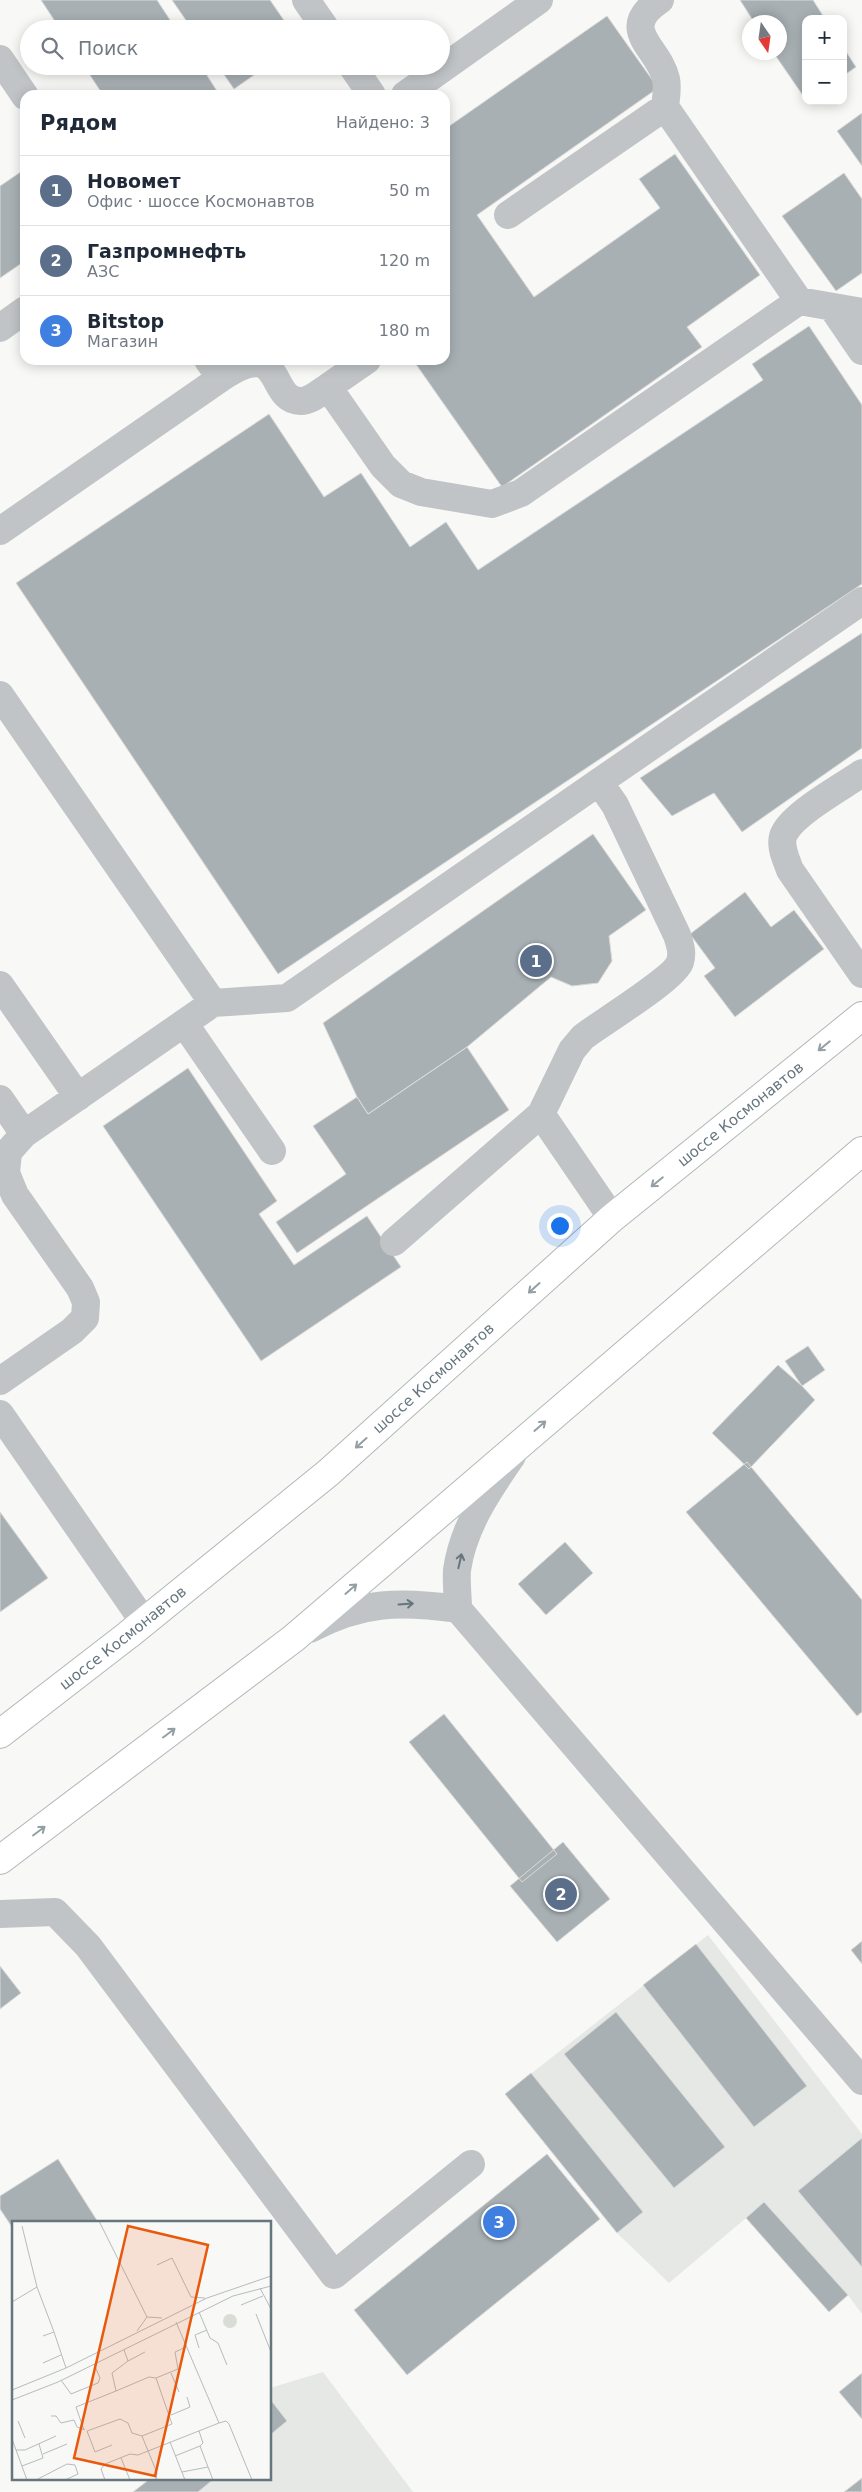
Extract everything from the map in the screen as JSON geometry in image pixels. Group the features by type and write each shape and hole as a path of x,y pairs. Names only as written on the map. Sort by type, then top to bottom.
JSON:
{"main road":[{"name":"шоссе Космонавтов","path":"0,1734 144,1622 328,1472 612,1218 862,1016"},
{"path":"0,1860 294,1638 862,1151"}],"lane":[{"path":"306,0 320,20"},
{"path":"450,63 538,0"},
{"path":"660,0 651,6 642,18 640,30 645,44 660,65 666,79 665,107 799,301"},
{"path":"0,60 21,90"},
{"path":"358,75 369,90"},
{"path":"412,90 433,75"},
{"path":"508,215 665,107"},
{"path":"328,386 383,466 401,484 421,492 492,504 521,493 799,301 862,312"},
{"path":"832,307 862,351"},
{"path":"0,328 20,314"},
{"path":"0,531 214,369 243,365"},
{"path":"264,365 292,399 301,401 312,398 360,365"},
{"path":"0,1381 72,1331 85,1318 86,1302 80,1288 15,1195 6,1173 8,1152 24,1134 213,1004 287,998 862,600"},
{"path":"0,696 213,1004"},
{"path":"862,773 800,816 784,833 782,851 790,870 862,974"},
{"path":"394,1242 541,1114 572,1050 578,1043 599,1025 666,978 679,963 682,950 677,935 615,805 599,782"},
{"path":"0,985 78,1097"},
{"path":"184,1023 272,1150"},
{"path":"0,1099 24,1134"},
{"path":"541,1114 612,1218"},
{"path":"0,1414 144,1622"},
{"path":"520,1443 486,1496 467,1532 457,1571 458,1609 862,2081"},
{"path":"294,1638 332,1617 373,1606 416,1603 458,1609"},
{"path":"0,1914 55,1912 88,1946 334,2275 471,2164"}],"shaded area":[{"path":"708,1935 862,2134 862,2314 848,2295 829,2312 746,2218 669,2283 617,2233 505,2094"},
{"path":"323,2372 413,2492 133,2492 148,2480 271,2480 271,2388"}],"building":[{"path":"41,0 157,0 170,20 54,20"},
{"path":"172,0 270,0 284,20 186,20"},
{"path":"740,0 813,0 822,15 802,15 802,94 778,60 787,60 787,15 750,15"},
{"path":"607,16 658,88 477,215 534,297 660,208 639,179 675,154 760,275 687,327 702,347 502,487 417,365 450,365 450,126"},
{"path":"847,53 856,67 847,73"},
{"path":"90,75 207,75 216,90 100,90"},
{"path":"224,75 254,75 234,89"},
{"path":"862,113 862,166 837,131"},
{"path":"20,172 20,264 0,278 0,186"},
{"path":"844,173 862,199 862,273 836,291 782,216"},
{"path":"809,326 862,405 862,584 278,974 16,583 269,414 324,497 361,473 410,547 446,522 478,570 763,380 752,364"},
{"path":"862,633 862,748 742,832 714,793 672,816 640,778"},
{"path":"593,834 646,910 609,936 612,961 598,983 572,986 551,977 467,1047 368,1114 357,1097 323,1023"},
{"path":"745,892 771,927 794,910 824,949 735,1017 704,976 715,968 690,934"},
{"path":"467,1047 509,1110 297,1253 276,1222 346,1174 313,1126 357,1097 368,1114"},
{"path":"188,1068 277,1201 259,1214 294,1265 367,1216 401,1267 261,1361 103,1126"},
{"path":"808,1346 825,1370 802,1386 785,1361"},
{"path":"778,1365 815,1400 749,1469 712,1433"},
{"path":"747,1462 862,1600 862,1712 857,1716 686,1512"},
{"path":"0,1512 48,1578 0,1612"},
{"path":"565,1542 593,1573 546,1615 518,1584"},
{"path":"444,1714 557,1854 522,1882 409,1742"},
{"path":"563,1842 610,1899 557,1942 510,1886"},
{"path":"862,1941 862,1964 851,1950"},
{"path":"696,1944 807,2086 754,2127 643,1985"},
{"path":"0,1966 21,1993 0,2009"},
{"path":"616,2012 725,2147 674,2188 564,2054"},
{"path":"531,2073 643,2212 617,2233 505,2094"},
{"path":"862,2138 862,2267 798,2191"},
{"path":"547,2154 600,2219 407,2375 354,2310"},
{"path":"58,2159 97,2221 12,2221 12,2227 0,2209 0,2196"},
{"path":"764,2202 848,2295 829,2312 746,2218"},
{"path":"862,2373 862,2419 839,2392"},
{"path":"271,2400 287,2421 271,2434"},
{"path":"862,2478 862,2492 844,2492"},
{"path":"148,2480 213,2480 198,2492 133,2492"}],"place":[{"name":"Новомет","path":"536,961"},
{"name":"Газпромнефть","path":"561,1894"},
{"name":"Bitstop","path":"499,2222"}]}
